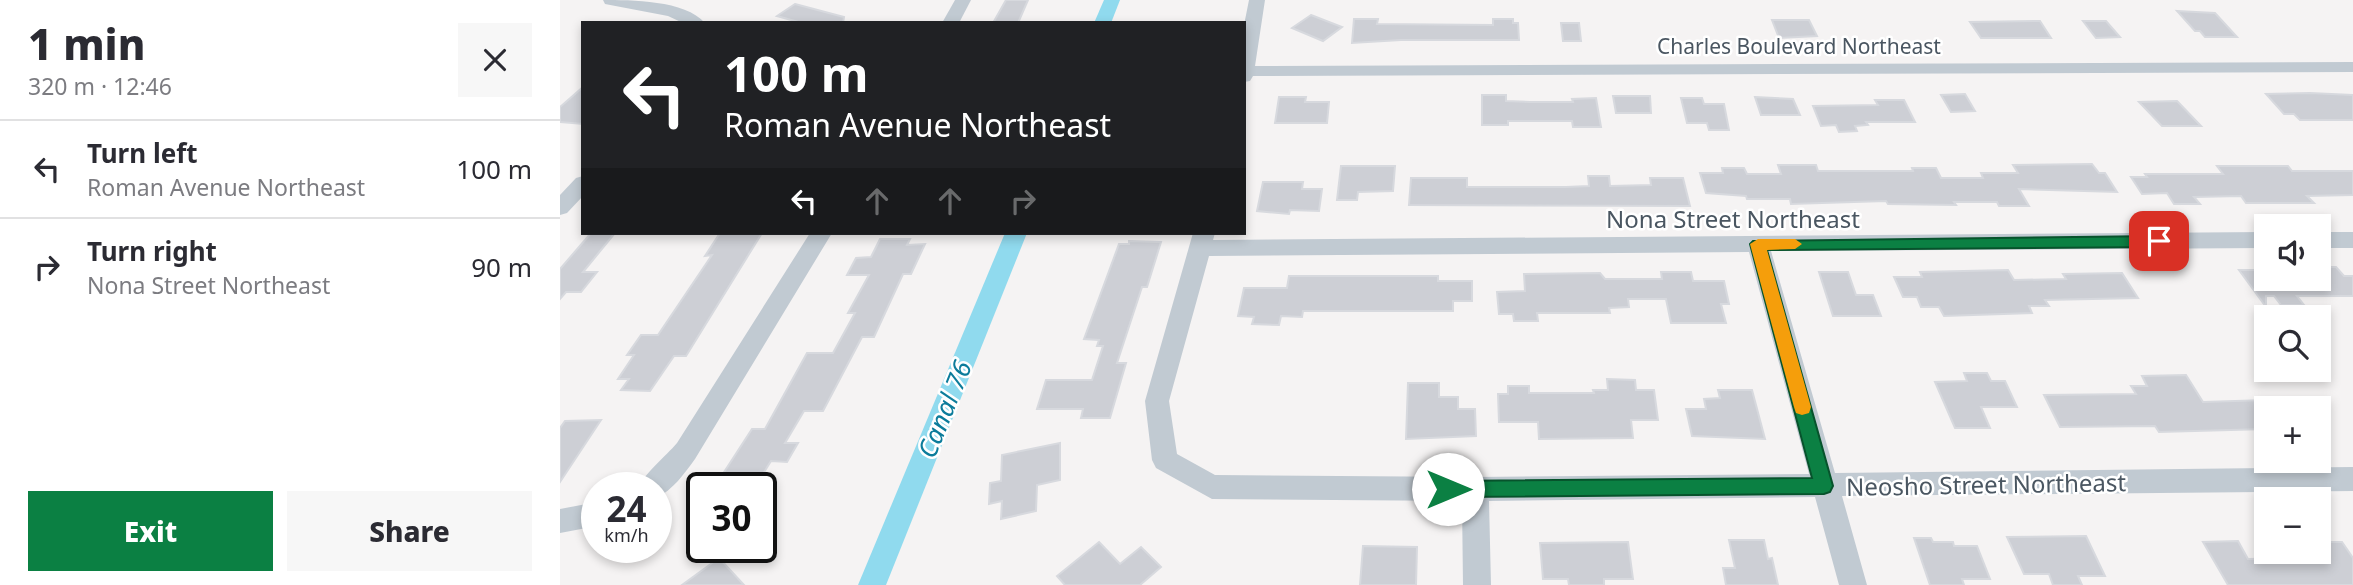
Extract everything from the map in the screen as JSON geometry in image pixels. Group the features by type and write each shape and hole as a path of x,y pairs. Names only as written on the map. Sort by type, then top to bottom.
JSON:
{"street":[{"path":"611,0 673,12 693,21"},
{"path":"673,12 698,0"},
{"path":"951,21 964,0"},
{"path":"1246,67 1257,0"},
{"name":"Charles Boulevard Northeast","path":"1246,73 2353,67"},
{"path":"560,208 581,185"},
{"path":"670,472 686,451 820,235"},
{"name":"Nona Street Northeast","path":"1203,240 1758,244 2254,240"},
{"name":"Neosho Street Northeast","path":"1203,240 1157,401 1165,460 1212,487 1475,489 2353,479"},
{"path":"2331,240 2353,240"},
{"path":"1758,244 1853,585"},
{"path":"1475,489 1477,585"},
{"path":"560,521 581,517"}],"building":[{"path":"1006,0 1028,0 1019,21 994,21"},
{"path":"795,4 844,17 843,21 795,21 777,16"},
{"path":"2177,11 2215,13 2237,37 2205,37 2200,31 2195,31"},
{"path":"1311,15 1342,27 1323,41 1292,28"},
{"path":"1354,19 1378,19 1377,24 1493,25 1493,19 1513,19 1513,23 1518,23 1519,40 1401,40 1352,43"},
{"path":"1772,20 1809,20 1817,36 1779,38"},
{"path":"2040,21 2051,38 1981,38 1970,22"},
{"path":"2083,21 2106,21 2120,37 2096,38"},
{"path":"1561,23 1579,23 1581,41 1563,41"},
{"path":"581,89 581,124 560,122 560,107"},
{"path":"1965,94 1975,111 1951,112 1941,95"},
{"path":"2266,94 2353,95 2353,120 2300,120 2294,114 2284,114"},
{"path":"1482,95 1506,95 1506,101 1530,102 1573,102 1572,99 1596,98 1601,127 1573,127 1572,121 1508,121 1508,125 1482,125"},
{"path":"1613,96 1650,96 1651,113 1616,113"},
{"path":"1279,97 1306,97 1305,102 1329,102 1327,123 1275,123"},
{"path":"1755,97 1793,99 1800,115 1761,115"},
{"path":"1681,98 1702,98 1704,104 1724,104 1729,130 1709,130 1707,123 1687,123"},
{"path":"1875,100 1904,100 1915,122 1866,122 1868,125 1855,126 1857,131 1839,132 1836,125 1821,126 1813,106 1878,105"},
{"path":"2177,101 2201,126 2162,126 2139,102"},
{"path":"2092,164 2099,173 2105,173 2117,192 2019,189 2029,206 1999,206 1997,202 1954,202 1956,205 1888,204 1886,201 1791,204 1790,199 1747,199 1746,196 1706,193 1700,173 1723,173 1722,168 1744,168 1747,174 1781,174 1778,165 1816,165 1818,171 1913,171 1912,168 1936,168 1941,178 1983,178 1981,173 2018,173 2013,165"},
{"path":"1341,166 1395,166 1393,191 1358,192 1357,200 1337,200"},
{"path":"2217,166 2288,166 2292,171 2353,171 2353,195 2307,196 2314,203 2246,203 2241,196 2194,197 2200,204 2174,204 2167,193 2142,194 2131,177 2147,177 2145,174 2223,174"},
{"path":"1588,176 1609,176 1610,186 1651,185 1650,178 1683,178 1690,206 1409,205 1411,178 1467,178 1467,187 1566,187 1589,186"},
{"path":"1263,182 1303,182 1302,189 1322,189 1319,211 1290,210 1289,214 1257,211"},
{"path":"589,235 613,235 583,272 597,272 581,292 566,292 560,299 560,269"},
{"path":"719,235 761,235 686,356 674,356 650,391 621,390 629,379 618,379 634,355 627,355 641,335 658,335 712,255 705,256"},
{"path":"880,239 910,239 907,245 925,244 911,274 903,274 874,337 862,337 823,411 804,411 785,443 798,443 787,462 771,461 764,472 724,472 752,429 765,429 807,353 833,353 855,313 848,313 869,275 847,275 856,258 871,257"},
{"path":"1129,241 1161,242 1147,287 1142,287 1117,363 1126,363 1110,418 1081,418 1083,409 1037,409 1046,380 1092,380 1103,346 1097,346 1099,340 1084,339 1119,244 1129,244"},
{"path":"2331,267 2336,267 2344,276 2353,276 2353,296 2297,296 2304,305 2281,305 2274,296 2266,296 2265,305 2254,291 2331,291"},
{"path":"2008,270 2014,280 2066,279 2063,274 2122,273 2138,298 2045,300 2049,306 2029,306 2032,313 1944,316 1939,307 1921,307 1917,297 1903,297 1894,277 1922,277 1920,272"},
{"path":"2239,270 2254,270 2254,291"},
{"path":"1661,272 1691,272 1693,281 1724,281 1729,304 1721,304 1726,323 1671,323 1666,299 1628,299 1629,307 1609,308 1610,313 1537,313 1538,321 1514,321 1513,314 1499,314 1497,292 1525,291 1524,274 1600,273 1605,279 1662,279"},
{"path":"1819,272 1848,272 1856,295 1873,295 1881,316 1833,316"},
{"path":"1289,276 1438,276 1438,281 1472,281 1472,301 1453,301 1453,311 1303,311 1302,317 1281,316 1279,325 1252,324 1254,317 1238,316 1244,288 1287,288"},
{"path":"1964,373 1987,373 1991,381 2005,381 2017,407 1981,407 1990,428 1955,428 1935,382 1967,381"},
{"path":"2186,375 2203,402 2254,400 2254,429 2159,432 2155,426 2060,427 2044,395 2136,394 2131,386 2147,386 2142,376"},
{"path":"1607,379 1635,380 1636,390 1654,390 1658,420 1631,420 1633,438 1539,439 1538,422 1499,422 1498,394 1508,394 1508,386 1529,386 1529,393 1594,393 1593,390 1608,390"},
{"path":"1408,383 1439,383 1439,397 1458,397 1458,409 1475,409 1476,436 1406,439"},
{"path":"1718,390 1752,390 1765,439 1692,436 1686,409 1706,409 1704,399 1720,398"},
{"path":"601,420 560,482 560,428 565,421"},
{"path":"1060,443 1060,480 1037,485 1036,511 1001,519 1002,501 989,504 990,483 1001,481 1002,455"},
{"path":"2086,536 2105,576 2078,576 2082,585 2053,585 2049,574 2024,574 2007,537"},
{"path":"1914,538 1953,542 1954,546 1977,546 1990,579 1962,579 1964,585 1930,585"},
{"path":"1729,540 1764,540 1768,559 1772,558 1778,585 1726,585 1723,568 1735,568"},
{"path":"2238,541 2248,559 2254,559 2254,564 2331,564 2331,542 2342,542 2353,558 2353,585 2228,585 2203,542"},
{"path":"1099,542 1120,564 1141,547 1161,567 1140,585 1065,585 1057,576"},
{"path":"1628,542 1633,579 1604,579 1604,585 1569,585 1568,579 1543,579 1540,543"},
{"path":"1363,546 1417,547 1416,585 1360,585"},
{"path":"712,563 724,563 744,585 682,585"}],"waterway":[{"name":"Canal 76","path":"1103,21 1112,0"},
{"name":"Canal 76","path":"872,585 1015,235"}],"slow traffic":[{"path":"1795,244 1758,244 1802,407"}],"route":[{"path":"1448,489 1824,486 1758,244 2159,241"}]}
